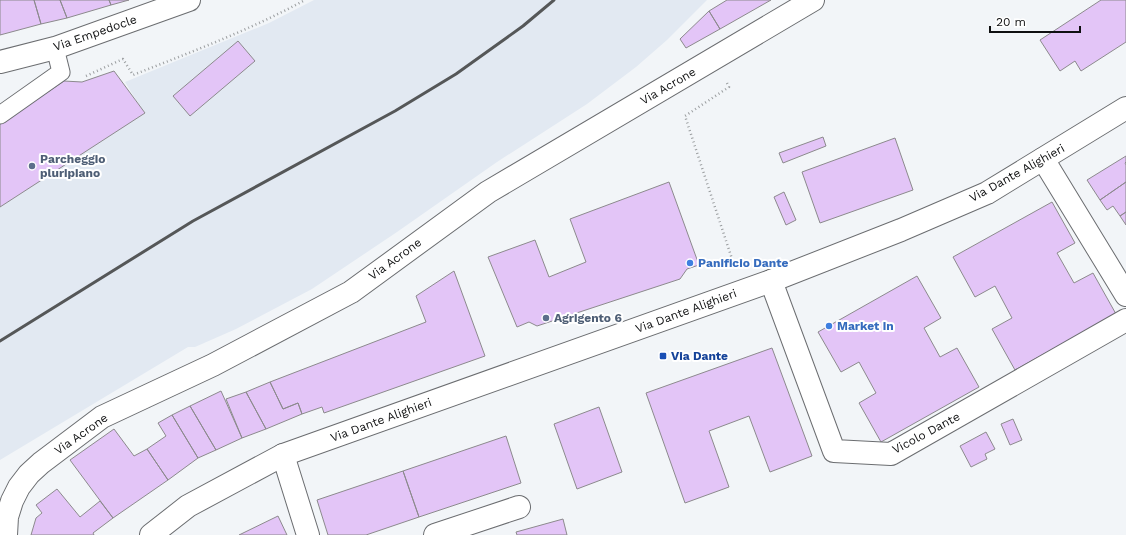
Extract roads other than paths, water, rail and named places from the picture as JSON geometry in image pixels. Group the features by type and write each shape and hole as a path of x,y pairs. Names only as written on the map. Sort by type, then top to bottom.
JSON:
{"street":[{"name":"Via Empedocle","path":"0,62 55,48 189,0"},
{"name":"Via Acrone","path":"6,535 12,501 28,474 40,463 102,417 213,365 351,292 488,192 813,0"},
{"name":"Via Dante Alighieri","path":"150,535 188,506 283,455 772,280 901,230 987,193 1126,108"},
{"path":"1043,160 1126,295"},
{"name":"Vicolo Dante","path":"772,280 834,451 892,454 1126,320"},
{"path":"283,455 308,535"},
{"path":"435,535 519,507"}],"lane":[{"path":"0,115 61,72 55,48"}],"railway":[{"path":"0,341 193,221 395,111 456,74 523,26 554,0"}],"place":[{"name":"Parcheggio pluripiano","path":"32,166"},
{"name":"Panificio Dante","path":"690,263"},
{"name":"Agrigento 6","path":"546,318"},
{"name":"Market in","path":"829,326"},
{"name":"Via Dante","path":"663,356"}]}
